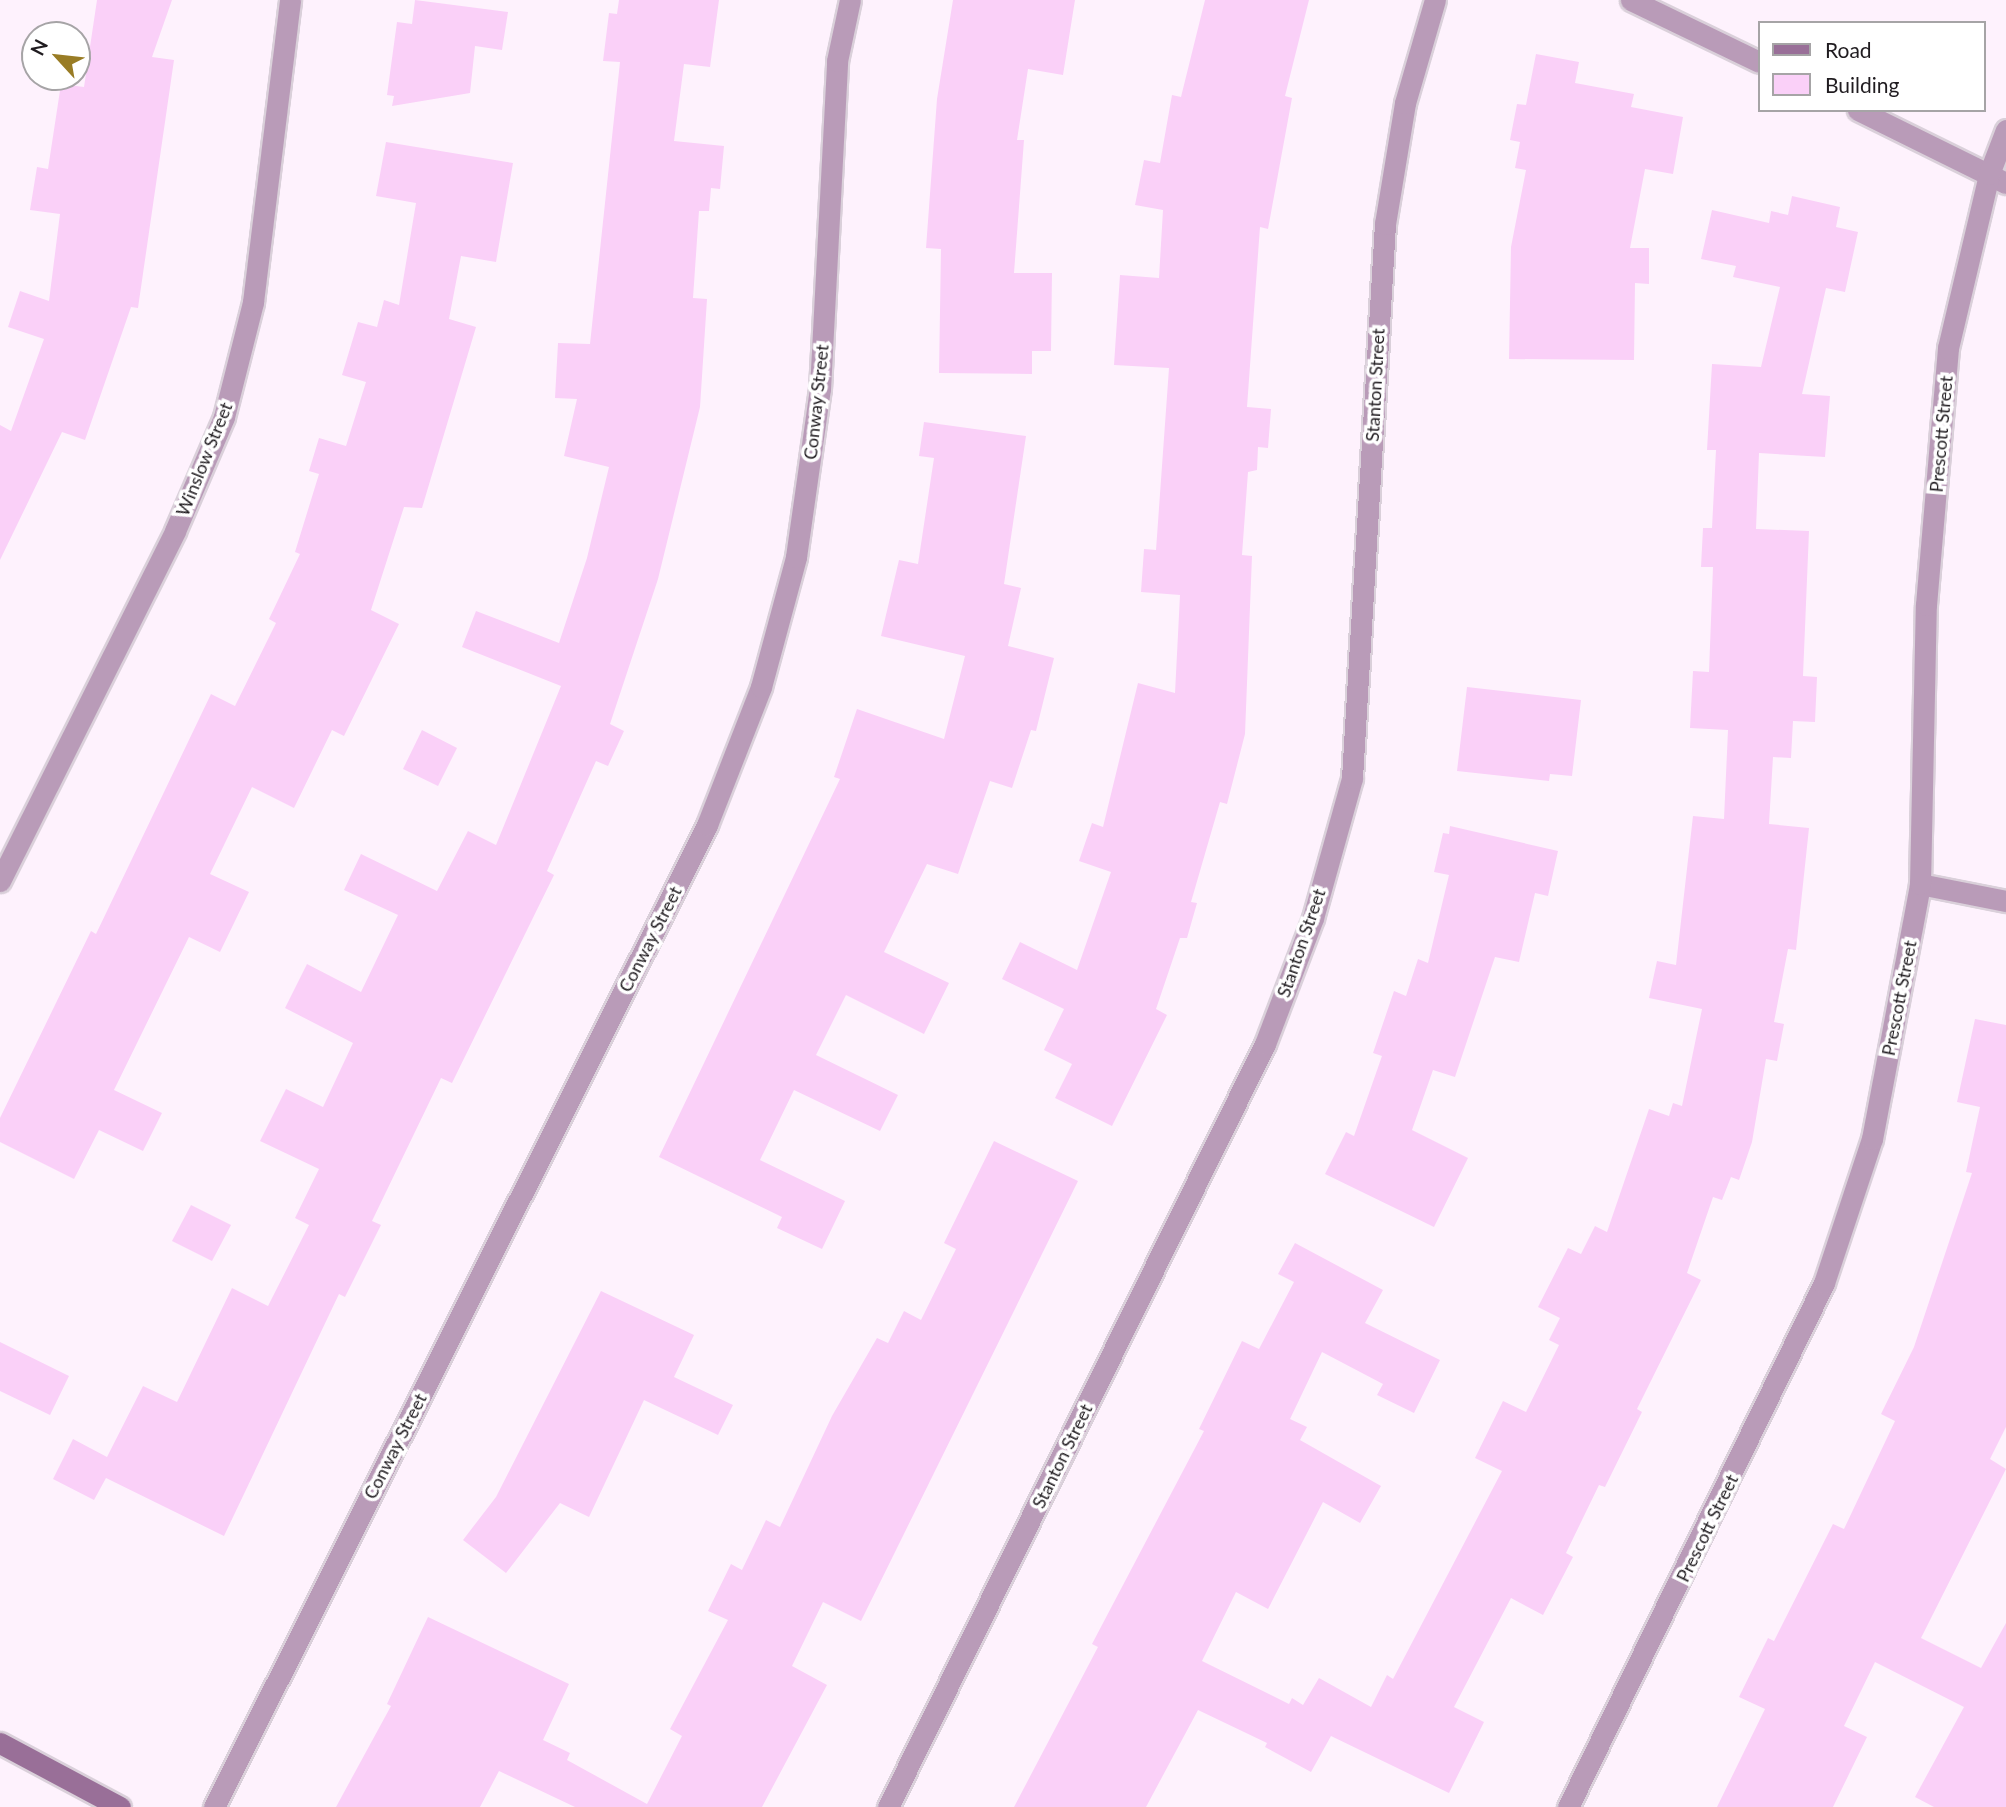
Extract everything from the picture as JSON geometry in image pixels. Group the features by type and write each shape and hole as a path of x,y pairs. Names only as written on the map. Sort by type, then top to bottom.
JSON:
{"main road":[{"path":"0,1743 120,1807"}],"street":[{"name":"Winslow Street","path":"0,881 175,531 224,417 253,302 290,0"},
{"name":"Conway Street","path":"214,1807 707,825 761,687 796,557 820,389 837,61 850,0"},
{"name":"Stanton Street","path":"888,1807 1265,1045 1313,918 1352,778 1385,224 1405,103 1436,0"},
{"path":"1631,0 1758,62"},
{"path":"1862,112 1998,178"},
{"name":"Prescott Street","path":"1568,1807 1824,1283 1872,1139 1920,884 1926,605 1948,348 1998,178 2006,130"},
{"path":"1920,884 2006,901"}],"building":[{"path":"97,0 172,0 152,57 174,60 138,308 131,307 85,440 62,432 0,560 0,425 11,431 44,339 8,327 20,291 49,301 60,214 30,210 37,167 48,169 60,91 91,91 91,40"},
{"path":"415,0 508,12 502,50 475,46 470,93 392,106 394,96 387,95 397,22 412,24"},
{"path":"619,0 719,0 710,67 684,64 674,141 724,146 720,189 711,188 709,211 699,211 693,298 707,299 700,407 658,579 610,724 624,731 608,766 596,761 547,871 554,875 452,1083 441,1078 372,1221 381,1225 345,1297 339,1294 224,1536 106,1478 94,1500 53,1479 73,1439 107,1457 143,1386 177,1402 232,1288 268,1306 309,1225 295,1218 319,1169 260,1141 286,1089 323,1107 353,1043 285,1008 307,964 361,992 398,915 344,890 361,854 437,891 468,831 496,845 561,686 462,647 476,611 559,643 587,558 609,467 564,456 577,399 555,398 558,343 590,344 620,62 603,61 609,13 617,14"},
{"path":"953,0 1075,0 1063,75 1028,69 1017,140 1024,140 1014,273 1052,273 1051,351 1032,351 1032,374 939,373 941,249 926,248 937,99"},
{"path":"1205,0 1309,0 1285,96 1292,98 1268,229 1260,227 1247,407 1271,409 1268,448 1258,447 1257,470 1248,472 1242,555 1252,556 1245,734 1227,804 1220,802 1191,902 1197,903 1187,938 1180,938 1156,1009 1167,1015 1112,1126 1055,1098 1072,1064 1044,1050 1064,1009 1002,979 1020,942 1077,970 1111,872 1079,861 1092,823 1103,827 1138,683 1175,693 1180,595 1141,592 1144,549 1156,550 1169,368 1114,365 1120,275 1159,278 1163,210 1135,205 1144,160 1160,163 1172,95 1181,97"},
{"path":"1536,54 1579,62 1575,83 1634,94 1631,107 1683,117 1673,174 1645,169 1630,248 1649,248 1649,284 1635,283 1634,360 1509,359 1511,247 1526,170 1515,168 1520,142 1510,140 1517,104 1526,105"},
{"path":"386,142 513,163 496,262 461,256 449,319 476,327 422,508 404,507 371,610 399,624 344,736 332,730 294,808 252,787 210,874 249,892 220,952 189,937 114,1090 162,1113 143,1151 99,1130 74,1179 0,1142 0,1118 91,931 96,934 211,694 235,706 276,623 269,619 300,554 295,552 319,474 309,471 319,438 346,446 366,382 342,375 358,322 377,327 384,300 399,305 416,203 376,196"},
{"path":"1792,196 1840,207 1836,227 1858,232 1845,292 1826,288 1802,394 1830,396 1825,457 1759,453 1756,529 1809,531 1803,676 1817,677 1815,722 1793,721 1791,758 1773,757 1769,824 1809,828 1796,950 1788,949 1774,1022 1784,1024 1777,1061 1766,1059 1752,1142 1739,1180 1731,1177 1722,1200 1713,1197 1687,1273 1701,1280 1637,1409 1642,1412 1605,1487 1599,1485 1566,1553 1573,1557 1543,1615 1511,1598 1454,1707 1484,1722 1449,1793 1331,1736 1311,1772 1265,1747 1267,1743 1198,1710 1146,1807 1014,1807 1098,1647 1092,1644 1204,1431 1199,1429 1242,1341 1259,1349 1294,1282 1278,1274 1295,1243 1383,1290 1365,1323 1440,1360 1414,1413 1377,1395 1383,1384 1322,1352 1290,1419 1307,1427 1300,1440 1381,1486 1360,1523 1323,1502 1268,1609 1236,1592 1202,1661 1289,1704 1292,1698 1303,1705 1319,1678 1371,1707 1387,1675 1393,1679 1502,1471 1475,1458 1503,1401 1526,1412 1559,1345 1549,1340 1560,1318 1538,1307 1568,1248 1581,1254 1595,1226 1607,1232 1649,1109 1669,1116 1673,1103 1682,1106 1702,1009 1649,998 1657,961 1676,965 1693,816 1724,819 1728,730 1690,728 1693,671 1709,672 1713,567 1701,567 1703,528 1712,528 1716,450 1707,450 1712,364 1761,367 1780,287 1733,277 1736,266 1701,259 1712,210 1769,223 1771,211 1788,215"},
{"path":"924,422 1026,436 1004,584 1021,588 1008,646 1054,658 1036,731 1031,730 1012,788 990,781 958,874 927,864 884,952 949,983 924,1034 846,995 816,1055 898,1095 880,1131 794,1090 760,1160 845,1201 822,1249 777,1228 782,1217 659,1157 840,779 834,777 857,709 944,739 965,656 881,636 899,560 918,564 934,458 919,456"},
{"path":"1467,687 1581,700 1572,776 1550,774 1549,781 1457,771"},
{"path":"422,730 457,748 438,786 403,769"},
{"path":"1450,826 1558,851 1548,896 1535,893 1519,962 1495,957 1455,1077 1433,1070 1412,1130 1468,1158 1434,1227 1325,1174 1346,1132 1354,1136 1382,1056 1373,1053 1394,991 1406,996 1418,959 1428,963 1449,875 1434,872 1443,833 1449,834"},
{"path":"1975,1019 2006,1025 2006,1427 1990,1459 2006,1469 1921,1638 1981,1668 2006,1623 2006,1807 1934,1807 1915,1797 1964,1707 1875,1662 1844,1726 1867,1737 1833,1807 1717,1807 1765,1709 1739,1697 1768,1638 1774,1641 1833,1524 1844,1529 1895,1421 1881,1414 1914,1347 1972,1173 1966,1172 1980,1107 1957,1102"},
{"path":"994,1141 1078,1181 861,1621 823,1602 792,1666 827,1685 762,1807 575,1807 499,1771 480,1807 336,1807 391,1706 387,1704 428,1617 569,1684 543,1740 570,1753 567,1760 647,1804 682,1736 670,1729 728,1620 708,1611 731,1564 742,1570 766,1520 780,1527 832,1416 877,1338 888,1343 904,1311 921,1320 956,1249 944,1243"},
{"path":"191,1205 231,1225 212,1261 172,1241"},
{"path":"601,1291 694,1335 674,1377 733,1405 718,1435 644,1400 589,1517 560,1503 506,1573 463,1540 496,1497"},
{"path":"0,1342 69,1376 50,1415 0,1391"}]}
